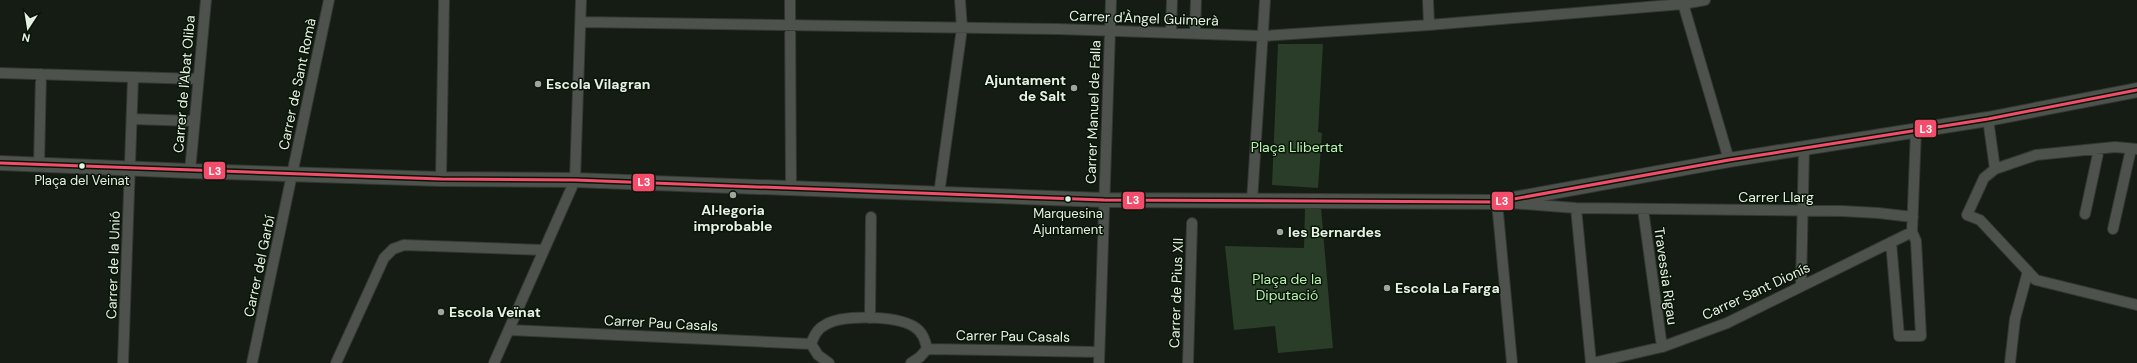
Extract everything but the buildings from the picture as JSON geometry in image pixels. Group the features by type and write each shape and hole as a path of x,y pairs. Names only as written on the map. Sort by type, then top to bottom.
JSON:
{"street":[{"name":"Carrer de l'Abat Oliba","path":"190,171 206,0"},
{"name":"Carrer de Sant Romà","path":"293,174 329,0"},
{"path":"441,179 444,0"},
{"path":"494,363 510,330 574,180 581,0"},
{"path":"790,0 791,188"},
{"path":"939,194 962,28 960,0"},
{"name":"Carrer Manuel de Falla","path":"1099,363 1112,0"},
{"path":"1171,32 1172,0"},
{"path":"1195,33 1196,0"},
{"path":"1252,201 1264,36 1265,0"},
{"path":"1428,0 1429,25"},
{"name":"Carrer d'Àngel Guimerà","path":"581,22 1110,30 1264,36 1429,25 1705,0"},
{"path":"1682,2 1729,160"},
{"path":"0,73 198,79"},
{"path":"39,165 41,74"},
{"name":"Carrer de la Unió","path":"123,363 133,78"},
{"path":"0,163 130,169 441,179 574,180 1104,200 1497,202 1729,160 1988,118 2137,90"},
{"path":"1988,118 1995,169"},
{"path":"132,119 194,121"},
{"path":"1891,242 1899,336 1921,336 1916,241 1912,232 1916,130"},
{"path":"2113,229 2134,149 2115,147 2036,155 1995,169 1984,178 1967,215 1980,220 2036,280 2137,305"},
{"path":"1801,286 1804,148"},
{"path":"2085,214 2099,149"},
{"name":"Carrer del Garbí","path":"252,363 293,174"},
{"path":"1497,202 1512,363"},
{"name":"Carrer Llarg","path":"1497,202 1576,208 1878,213 1913,217"},
{"path":"1576,208 1592,363"},
{"name":"Travessia Rigau","path":"1641,209 1662,347"},
{"path":"870,318 871,217"},
{"name":"Carrer de Pius XII","path":"1188,363 1192,223"},
{"name":"Carrer Sant Dionís","path":"1592,363 1662,347 1728,323 1912,232"},
{"path":"336,363 384,258 393,250 404,245 544,250"},
{"path":"2010,363 2015,319 2028,271"},
{"path":"829,363 818,355 811,344 816,332 827,324 852,318 870,318 913,326 925,339 927,349 920,357 911,363"},
{"name":"Carrer Pau Casals","path":"510,330 811,344"},
{"name":"Carrer Pau Casals","path":"927,349 1099,352"}],"green space":[{"name":"Plaça Llibertat","path":"1278,44 1323,44 1318,132 1322,133 1318,188 1272,185"},
{"name":"Plaça de la Diputació","path":"1305,207 1321,207 1333,348 1278,353 1275,326 1234,330 1225,246 1304,248"}],"transit line":[{"name":"L3","path":"0,163 441,179 575,180 1104,200 1497,202 1729,160 1988,119 2137,90"}],"place":[{"name":"Escola Vilagran","path":"538,84"},
{"name":"Ajuntament de Salt","path":"1074,88"},
{"name":"Plaça del Veinat","path":"82,166"},
{"name":"Al·legoria improbable","path":"733,195"},
{"name":"Marquesina Ajuntament","path":"1068,199"},
{"name":"les Bernardes","path":"1280,232"},
{"name":"Escola La Farga","path":"1387,288"},
{"name":"Escola Veïnat","path":"441,312"}]}
